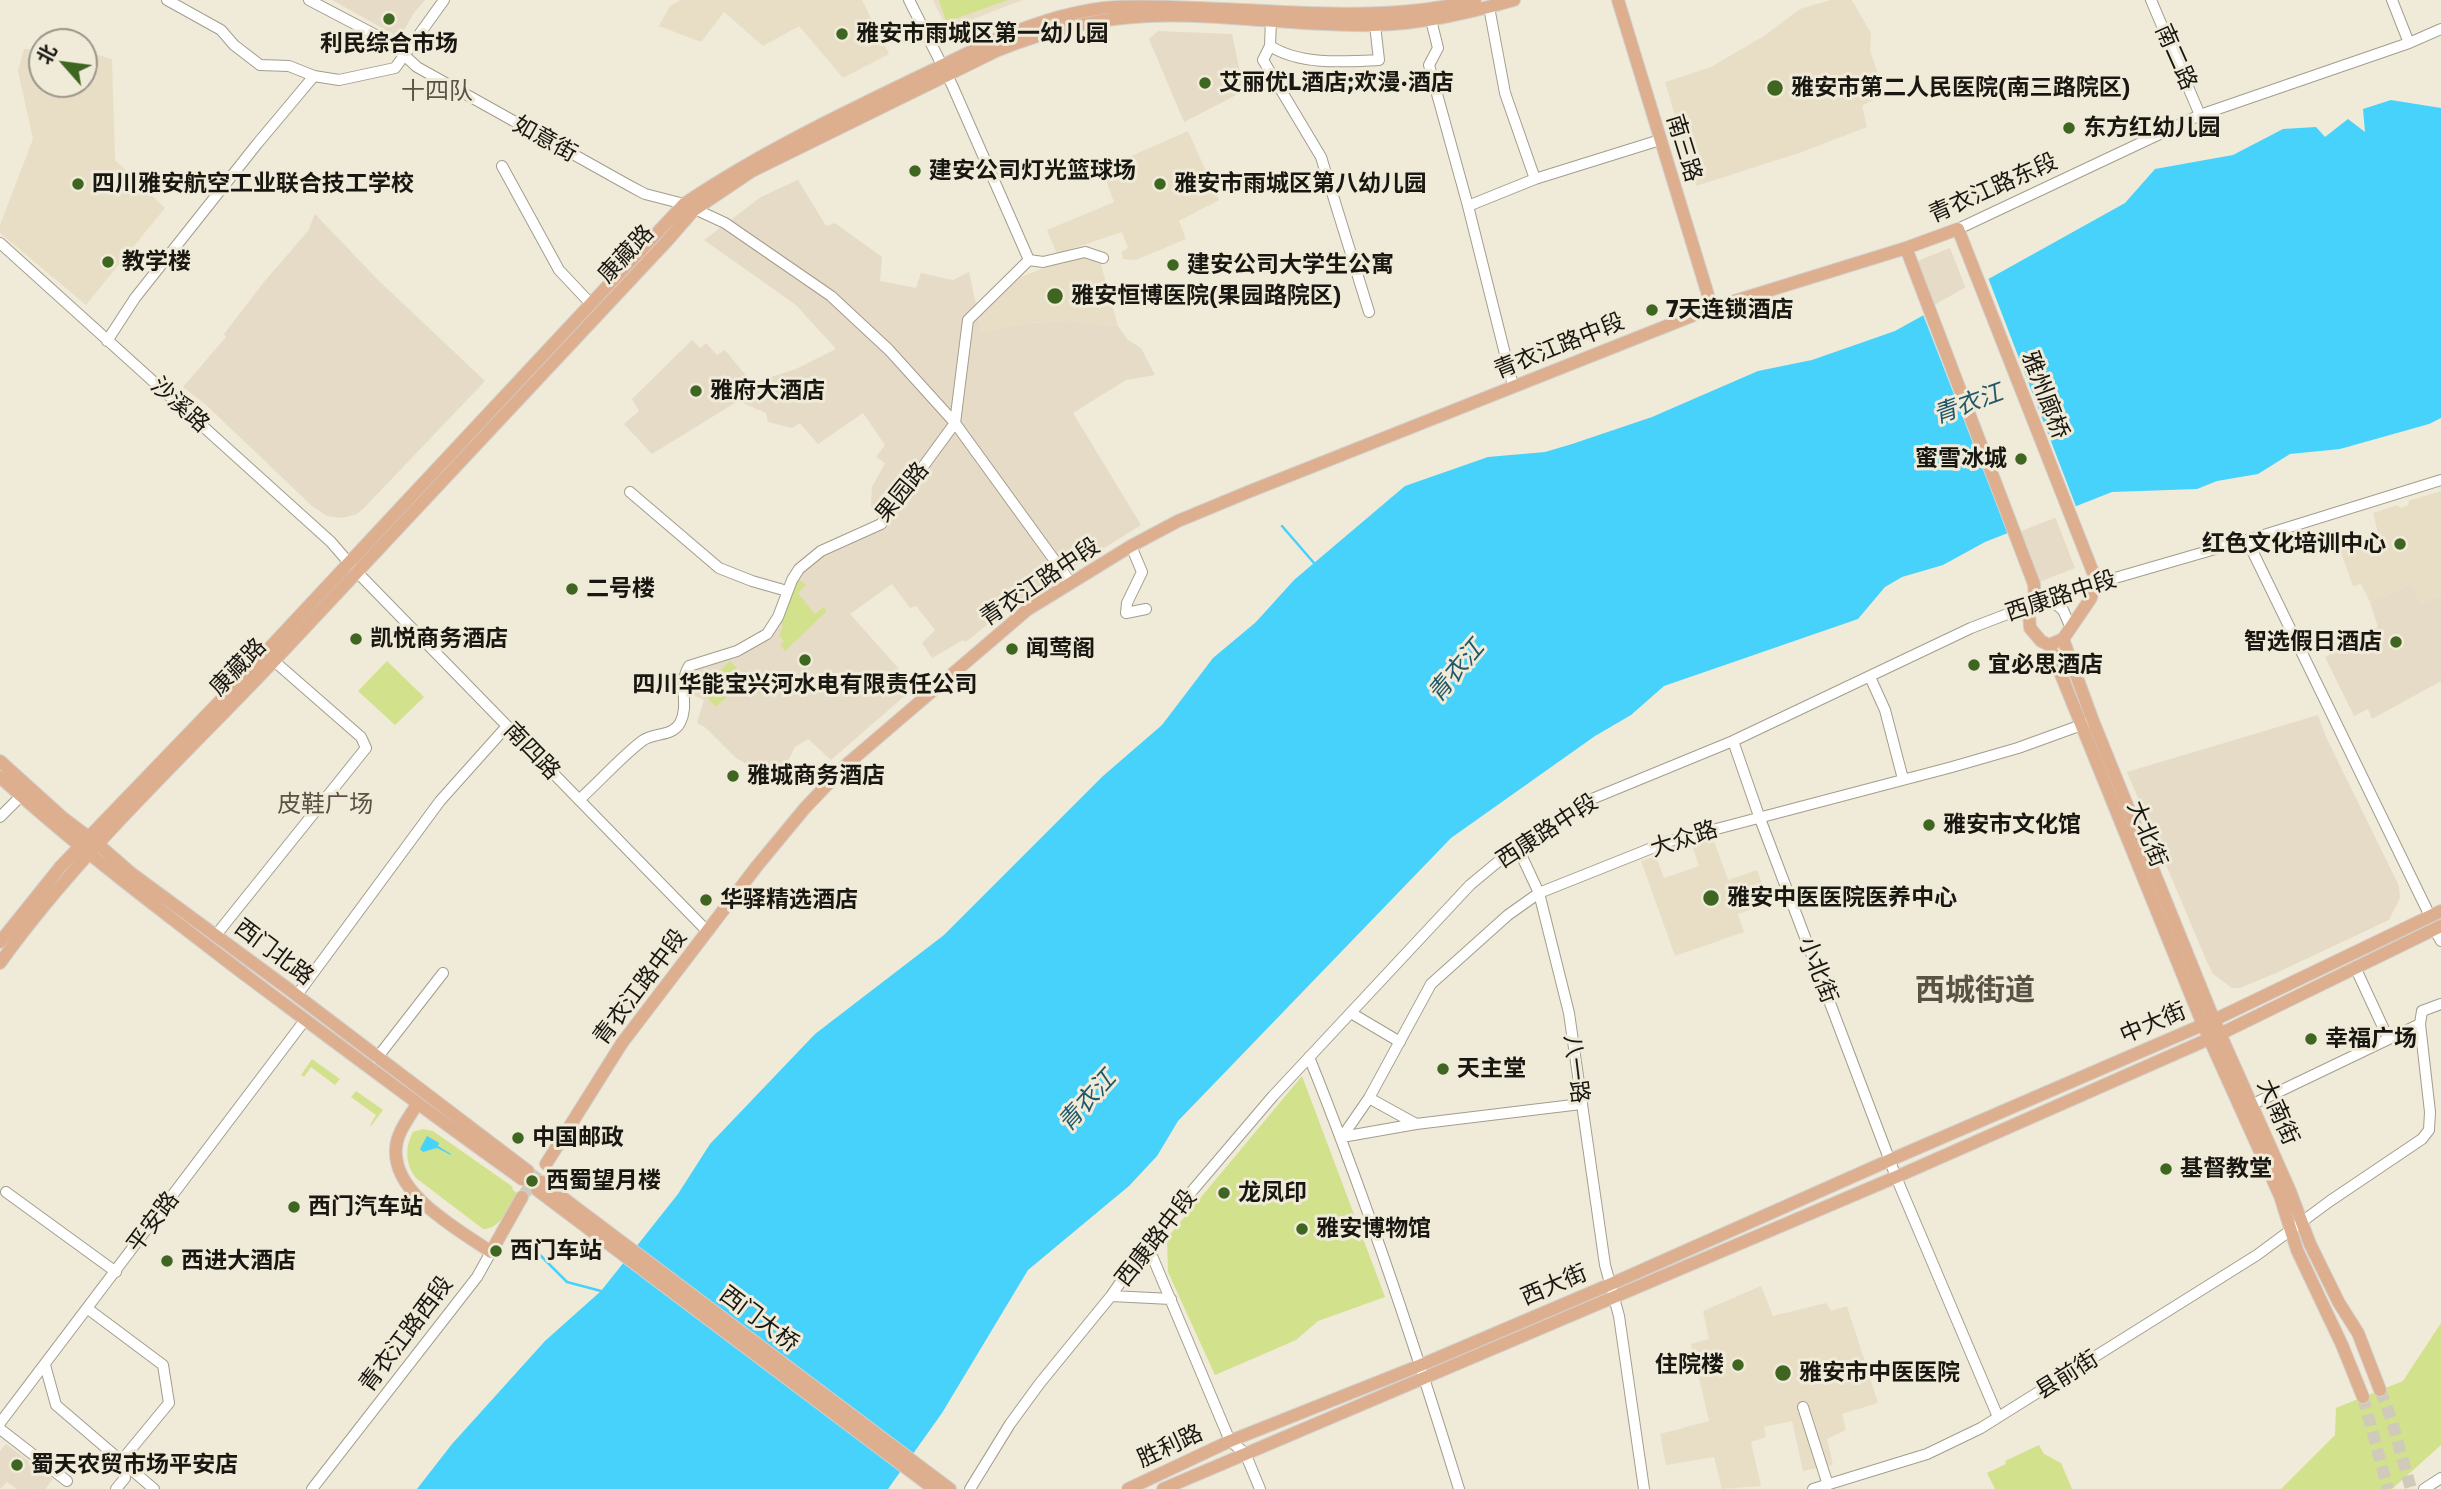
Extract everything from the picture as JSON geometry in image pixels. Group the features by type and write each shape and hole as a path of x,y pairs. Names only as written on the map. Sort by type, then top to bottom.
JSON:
{"main road":[{"name":"康藏路","path":"0,963 94,841 352,566 592,304 689,207 944,70 1033,36 1104,20 1151,16 1269,10 1371,14 1419,10 1475,0"},
{"name":"康藏路","path":"1269,10 1375,25 1431,20 1514,0"},
{"name":"南三路","path":"1618,0 1712,308"},
{"name":"康藏路","path":"94,841 274,661 352,566 667,242 689,207"},
{"name":"雅州廊桥","path":"1958,229 2096,580"},
{"name":"青衣江路东段","path":"1712,308 1958,229"},
{"path":"1906,247 2034,584 2035,603 2029,614 2030,628 2041,641 2049,645 2063,639 2091,598 2096,580"},
{"name":"青衣江路中段","path":"546,1164 622,1043 805,808 846,765 1010,623 1131,546 1178,521 1712,308"},
{"name":"大北街","path":"2063,639 2086,723"},
{"name":"大北街","path":"2049,645 2086,723 2208,1023"},
{"name":"西门北路","path":"0,761 62,817 131,873 297,995 525,1175 417,1104 305,1020 85,851 0,777"},
{"name":"康藏路","path":"0,942 61,866 85,851"},
{"name":"中大街","path":"1896,1177 2215,1036 2355,967 2437,921"},
{"name":"中大街","path":"1889,1160 2437,921"},
{"name":"大南街","path":"2208,1023 2251,1105 2339,1303 2358,1334 2380,1390"},
{"name":"大南街","path":"2215,1036 2280,1196 2297,1250 2342,1345 2363,1397"},
{"path":"417,1104 400,1134 396,1148 403,1182 420,1200 491,1252"},
{"name":"西大街","path":"1230,1441 1421,1365 1611,1284 1889,1160"},
{"name":"西大街","path":"1245,1453 1896,1177"},
{"name":"西门大桥","path":"934,1489 539,1186 950,1489"},
{"name":"青衣江路西段","path":"491,1252 522,1197"},
{"name":"胜利路","path":"1128,1489 1230,1441"},
{"name":"胜利路","path":"1163,1489 1245,1453"}],"street":[{"path":"167,0 221,30 234,45 260,65 289,66 339,80 395,68 444,0"},
{"name":"如意街","path":"309,0 391,43 417,66 645,194 689,207 725,223 831,296 889,350 955,423 1071,583"},
{"path":"909,0 944,70 1029,260 1043,262 1085,252 1103,258"},
{"name":"南二路","path":"2151,0 2200,115"},
{"path":"2392,0 2409,43"},
{"path":"1489,7 1505,93 1535,179"},
{"path":"1269,10 1270,46 1262,60 1321,158 1369,312"},
{"path":"1431,20 1438,48 1429,65 1468,205 1513,386"},
{"path":"1270,46 1281,54 1307,60 1378,60 1375,25"},
{"name":"青衣江路东段","path":"1958,229 2200,115 2409,43 2441,29"},
{"path":"107,341 135,298 314,75"},
{"path":"1468,205 1535,179 1660,140"},
{"path":"502,166 559,270 592,304"},
{"name":"沙溪路","path":"0,243 331,541 352,566"},
{"name":"果园路","path":"579,800 644,740 671,732 678,726 682,719 684,701 682,677 689,666 737,651 767,634 778,617 787,591 799,569 821,551 881,524 955,423 968,320 1029,260"},
{"name":"西康路中段","path":"970,1489 1010,1424 1111,1296 1147,1244 1273,1096 1470,885 1517,846 1587,801 1733,741 1971,628 2047,597 2096,580 2115,578 2247,540 2441,480"},
{"path":"629,492 719,568 787,591"},
{"path":"2247,540 2437,921 2441,941"},
{"path":"1131,546 1142,572 1127,603 1126,613 1146,609"},
{"name":"南四路","path":"352,566 708,932"},
{"path":"2047,597 2063,610 2070,626"},
{"path":"216,935 368,749 361,737 274,661"},
{"path":"1870,677 1885,710 1903,779"},
{"name":"大众路","path":"1342,1137 1369,1098 1431,984 1508,915 1539,893 1667,842 2018,748 2086,723"},
{"path":"297,995 440,801 507,726"},
{"name":"小北街","path":"1733,741 1889,1160 1998,1417"},
{"path":"0,817 20,796"},
{"name":"八一路","path":"1517,846 1539,893 1569,1013 1605,1265 1615,1298 1644,1489"},
{"path":"2355,967 2388,1038"},
{"path":"377,1058 443,973"},
{"path":"2251,1105 2420,1024 2422,1011 2441,1004"},
{"path":"1351,1013 1399,1042"},
{"name":"平安路","path":"0,1423 305,1020"},
{"name":"县前街","path":"1813,1489 1927,1454 1981,1428 2257,1255 2422,1139 2429,1130 2430,1112 2420,1024"},
{"path":"1310,1057 1342,1137 1421,1365 1459,1489"},
{"path":"1369,1098 1416,1124"},
{"path":"1342,1137 1416,1124 1580,1104"},
{"path":"6,1192 116,1272"},
{"path":"1147,1244 1230,1441 1245,1453 1260,1489"},
{"name":"青衣江路西段","path":"312,1489 477,1277 491,1252"},
{"path":"1111,1296 1171,1299"},
{"path":"88,1309 163,1365 169,1403 122,1460 125,1478 116,1489"},
{"path":"45,1365 56,1405 154,1489"},
{"path":"1803,1407 1828,1485"},
{"path":"0,1429 67,1481"},
{"path":"2427,1489 2441,1478"}],"shaded area":[{"name":"利民综合市场","path":"332,0 425,0 413,14 400,38"},
{"name":"雅安市雨城区第一幼儿园","path":"681,0 862,0 889,54 843,78 799,26 763,46 724,12 701,42 659,26 670,6"},
{"path":"933,0 1023,0 947,29"},
{"name":"雅安市第二人民医院(南三路院区)","path":"1831,0 1852,0 1871,33 1870,51 1885,94 1862,106 1867,127 1802,152 1696,186 1665,82 1711,67 1764,36 1800,9"},
{"name":"艾丽优L酒店;欢漫·酒店","path":"1158,31 1232,34 1244,91 1184,122 1149,39"},
{"name":"四川雅安航空工业联合技工学校","path":"24,49 28,49 28,98 98,98 98,55 112,59 115,160 165,208 86,305 0,233 0,225 33,139 18,71"},
{"name":"雅安市雨城区第八幼儿园","path":"1188,131 1219,200 1179,221 1186,239 1136,260 1123,259 1121,252 1128,248 1122,232 1057,254 1047,230 1114,202 1102,169"},
{"path":"798,180 826,226 835,223 882,257 880,281 916,288 921,273 953,280 969,272 982,332 1025,323 1070,321 1118,326 1128,340 1141,348 1155,375 1126,380 1073,413 1141,525 1009,607 966,642 963,640 932,658 922,643 935,630 916,606 910,608 892,584 850,614 915,687 831,760 808,739 795,747 777,782 736,758 706,728 697,723 704,700 688,692 690,669 703,663 735,658 771,636 794,581 801,573 822,554 881,530 881,524 871,505 872,487 885,463 876,457 885,445 863,413 818,444 800,423 792,428 768,422 766,413 738,401 652,454 624,424 639,411 632,399 692,340 700,348 706,343 717,355 725,350 752,383 796,369 836,349 796,305 704,240 761,197"},
{"path":"315,214 377,279 485,381 364,508 357,514 342,518 327,516 312,506 204,403 183,387 226,337 224,334 264,282 308,231"},
{"path":"1950,248 2075,568 2039,582 1915,262"},
{"name":"雅安恒博医院(果园路院区)","path":"1085,257 1100,261 1118,326 1070,321 1025,323 982,332 979,315 1021,277 1049,266"},
{"name":"红色文化培训中心","path":"2441,491 2441,595 2421,604 2411,584 2370,602 2361,584 2353,586 2340,550 2377,537 2373,513 2398,505 2400,508 2409,505 2408,501"},
{"name":"智选假日酒店","path":"2411,584 2421,604 2441,595 2441,681 2372,719 2368,709 2354,716 2325,657 2378,627 2370,602"},
{"path":"2318,715 2326,737 2399,886 2400,898 2389,920 2276,973 2240,988 2232,988 2213,974 2207,962 2127,772"},
{"name":"雅安中医医院医养中心","path":"1713,838 1728,880 1757,870 1769,903 1738,914 1744,932 1675,956 1641,861 1656,856 1664,878 1699,866 1692,845"},
{"name":"雅安市中医医院","path":"1761,1286 1773,1316 1826,1303 1831,1311 1847,1306 1878,1403 1842,1414 1846,1430 1827,1439 1833,1465 1803,1471 1792,1421 1764,1427 1766,1437 1751,1442 1761,1486 1722,1489 1714,1457 1666,1465 1660,1434 1709,1421 1691,1344 1709,1339 1703,1311"},
{"name":"蜀天农贸市场平安店","path":"6,1444 53,1479 45,1489 17,1489 7,1482 0,1489 0,1451"}],"green space":[{"path":"939,0 1008,0 946,22"},
{"path":"799,580 806,585 798,593 815,614 824,607 826,612 785,651 780,645 784,641 779,635 783,627 780,622 794,581"},
{"path":"387,661 424,697 395,725 358,691"},
{"path":"730,661 746,678 716,707 700,690"},
{"path":"312,1059 340,1079 335,1085 311,1067 304,1077 301,1075"},
{"path":"1302,1076 1385,1297 1318,1321 1296,1340 1215,1375 1168,1272 1167,1238"},
{"path":"356,1091 383,1110 371,1126 376,1115 351,1097"},
{"path":"423,1129 433,1131 513,1187 518,1194 495,1225 483,1229 416,1178 408,1161 408,1149 413,1132"},
{"path":"2441,1323 2441,1445 2392,1489 2281,1489 2335,1435 2336,1408 2403,1381"},
{"path":"2039,1445 2044,1454 2061,1463 2072,1489 1995,1489 1987,1473"}],"water":[{"name":"青衣江","path":"2391,100 2441,108 2441,418 2429,424 2340,449 2290,454 2258,474 2217,481 2197,489 2112,492 1985,542 1943,565 1902,577 1885,587 1858,619 1664,686 1631,715 1595,736 1451,838 1178,1121 1157,1156 1129,1186 1028,1270 942,1413 888,1489 417,1489 452,1444 545,1341 601,1291 678,1194 710,1144 815,1034 944,935 1103,776 1162,725 1213,658 1256,622 1294,580 1405,486 1488,457 1545,452 1572,444 1652,417 1758,371 1812,360 1895,331 2125,203 2155,169 2233,155 2283,129 2316,127 2325,137 2348,119 2365,132 2363,109"},
{"path":"427,1136 451,1155 437,1148 423,1152 420,1149"}],"pier":[{"path":"1987,275 2077,509 2009,536 1922,312"}],"waterway":[{"path":"1282,526 1314,563"},
{"path":"522,1244 539,1254 567,1282 601,1291"}],"tunnel":[{"path":"522,1197 546,1164"},
{"path":"2380,1390 2391,1418 2411,1489"},
{"path":"2363,1397 2388,1489"}],"place":[{"name":"利民综合市场","path":"389,19"},
{"name":"雅安市雨城区第一幼儿园","path":"842,34"},
{"name":"艾丽优L酒店;欢漫·酒店","path":"1205,83"},
{"name":"雅安市第二人民医院(南三路院区)","path":"1775,88"},
{"name":"东方红幼儿园","path":"2069,128"},
{"name":"建安公司灯光篮球场","path":"915,171"},
{"name":"四川雅安航空工业联合技工学校","path":"78,184"},
{"name":"雅安市雨城区第八幼儿园","path":"1160,184"},
{"name":"教学楼","path":"108,262"},
{"name":"建安公司大学生公寓","path":"1173,265"},
{"name":"雅安恒博医院(果园路院区)","path":"1055,296"},
{"name":"7天连锁酒店","path":"1652,310"},
{"name":"雅府大酒店","path":"696,391"},
{"name":"蜜雪冰城","path":"2021,459"},
{"name":"红色文化培训中心","path":"2400,544"},
{"name":"二号楼","path":"572,589"},
{"name":"凯悦商务酒店","path":"356,639"},
{"name":"智选假日酒店","path":"2396,642"},
{"name":"闻莺阁","path":"1012,649"},
{"name":"四川华能宝兴河水电有限责任公司","path":"805,660"},
{"name":"宜必思酒店","path":"1974,665"},
{"name":"雅城商务酒店","path":"733,776"},
{"name":"雅安市文化馆","path":"1929,825"},
{"name":"雅安中医医院医养中心","path":"1711,898"},
{"name":"华驿精选酒店","path":"706,900"},
{"name":"幸福广场","path":"2311,1039"},
{"name":"天主堂","path":"1443,1069"},
{"name":"中国邮政","path":"518,1138"},
{"name":"基督教堂","path":"2166,1169"},
{"name":"西蜀望月楼","path":"532,1181"},
{"name":"龙凤印","path":"1224,1193"},
{"name":"西门汽车站","path":"294,1207"},
{"name":"雅安博物馆","path":"1302,1229"},
{"name":"西门车站","path":"496,1251"},
{"name":"西进大酒店","path":"167,1261"},
{"name":"住院楼","path":"1738,1365"},
{"name":"雅安市中医医院","path":"1783,1373"},
{"name":"蜀天农贸市场平安店","path":"17,1465"}],"district":[{"name":"十四队","path":"437,91"},
{"name":"皮鞋广场","path":"325,804"},
{"name":"西城街道","path":"1975,990"}]}
